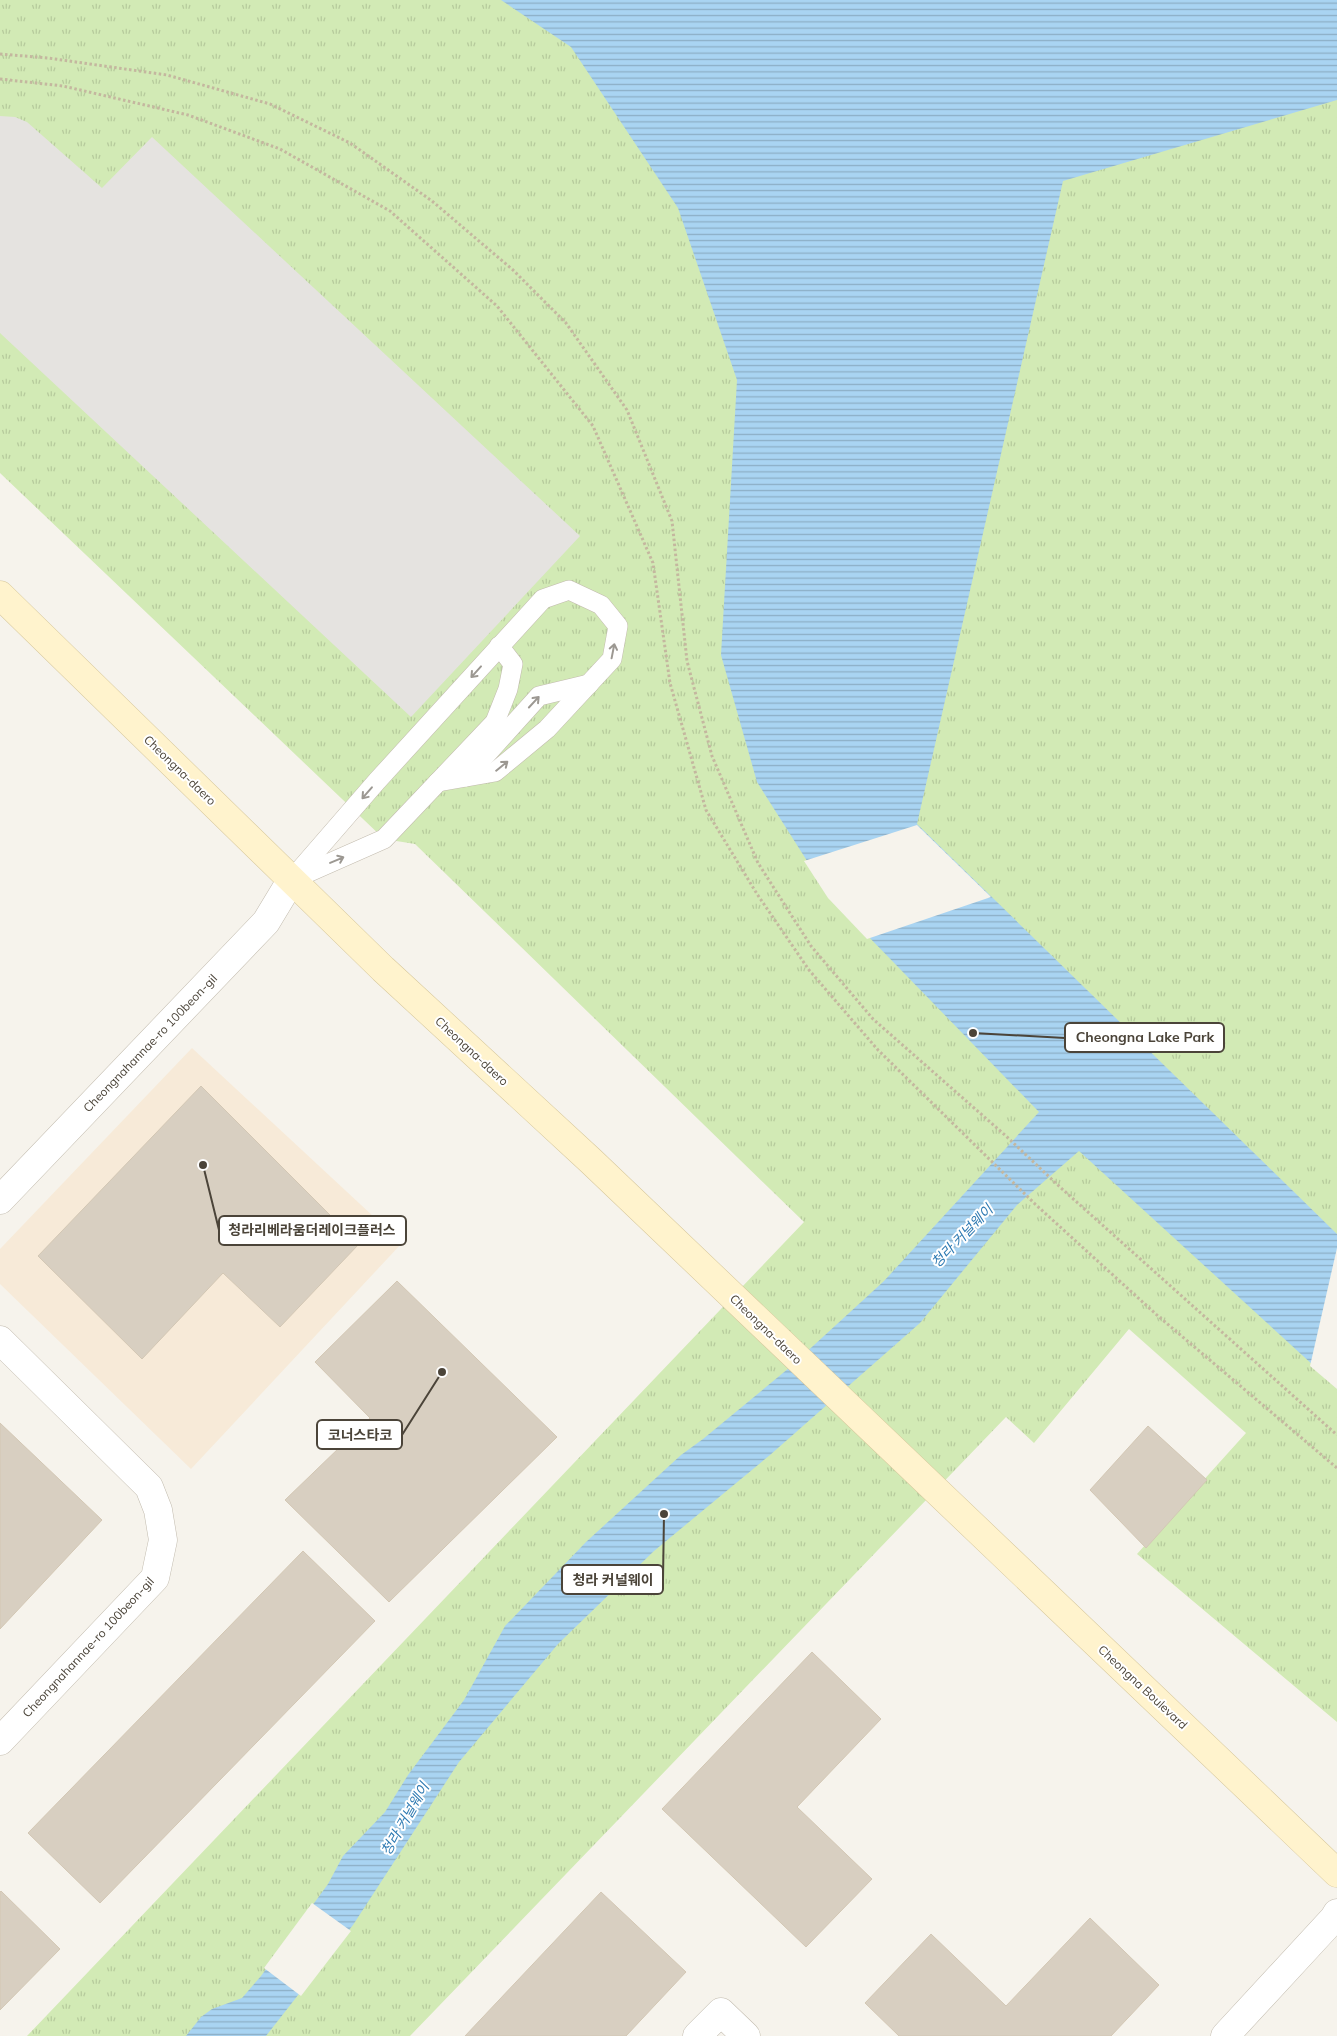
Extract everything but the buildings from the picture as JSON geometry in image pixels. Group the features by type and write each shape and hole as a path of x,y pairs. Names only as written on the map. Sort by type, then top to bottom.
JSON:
{"main road":[{"name":"Cheongna-daero","path":"0,595 384,969 948,1502"},
{"name":"Cheongna Boulevard","path":"948,1502 1337,1873"}],"street":[{"name":"Cheongnahannae-ro 100beon-gil","path":"0,1200 266,922 292,879"},
{"name":"Cheongnahannae-ro 100beon-gil","path":"0,1340 149,1487 158,1510 162,1540 155,1578 0,1741"},
{"path":"1224,2036 1337,1913"},
{"path":"697,2036 720,2012 746,2036"}],"lane":[{"path":"292,879 543,599 569,590 601,605 618,626 612,659 547,730 495,772 438,782"},
{"path":"292,879 384,840 495,722 508,689 513,664 500,646"},
{"path":"466,777 539,696 589,684"}],"path":[{"path":"0,54 48,58 167,74 270,104 350,143 432,201 514,270 566,323 627,410 672,521 687,661 712,756 758,863 811,946 873,1020 1006,1136 1061,1188 1337,1435"},
{"path":"0,80 63,86 188,115 280,150 390,210 497,306 593,426 653,563 670,683 706,810 757,894 809,970 878,1050 1035,1204 1150,1309 1337,1468"}],"shaded area":[{"path":"0,116 15,117 27,122 102,188 152,137 580,536 411,717 0,333"},
{"path":"192,1048 402,1243 191,1469 0,1284 0,1249"}],"green space":[{"path":"0,0 1337,0 1337,1722 1137,1554 1246,1433 1129,1329 1034,1443 1006,1417 410,2036 27,2036 804,1222 415,844 384,839 0,473"}],"water":[{"path":"501,0 1337,0 1337,100 1063,181 917,824 1337,1234 1337,1387 1079,1151 1017,1205 920,1323 770,1455 654,1551 558,1644 459,1762 353,1925 266,2036 186,2036 201,2017 212,2009 242,1998 261,1976 328,1884 343,1856 385,1812 408,1775 464,1700 505,1626 586,1542 681,1455 789,1368 884,1281 1039,1112 830,897 757,782 721,655 737,380 678,208 571,47"}],"pier":[{"path":"917,825 991,897 867,939 828,898 804,861"},
{"path":"1337,1248 1337,1389 1310,1366"},
{"path":"312,1903 351,1931 301,1996 264,1968"}],"place":[{"name":"Cheongna Lake Park","path":"973,1033"},
{"name":"청라리베라움더레이크플러스","path":"203,1165"},
{"name":"코너스타코","path":"442,1372"},
{"name":"청라 커널웨이","path":"664,1514"}]}
